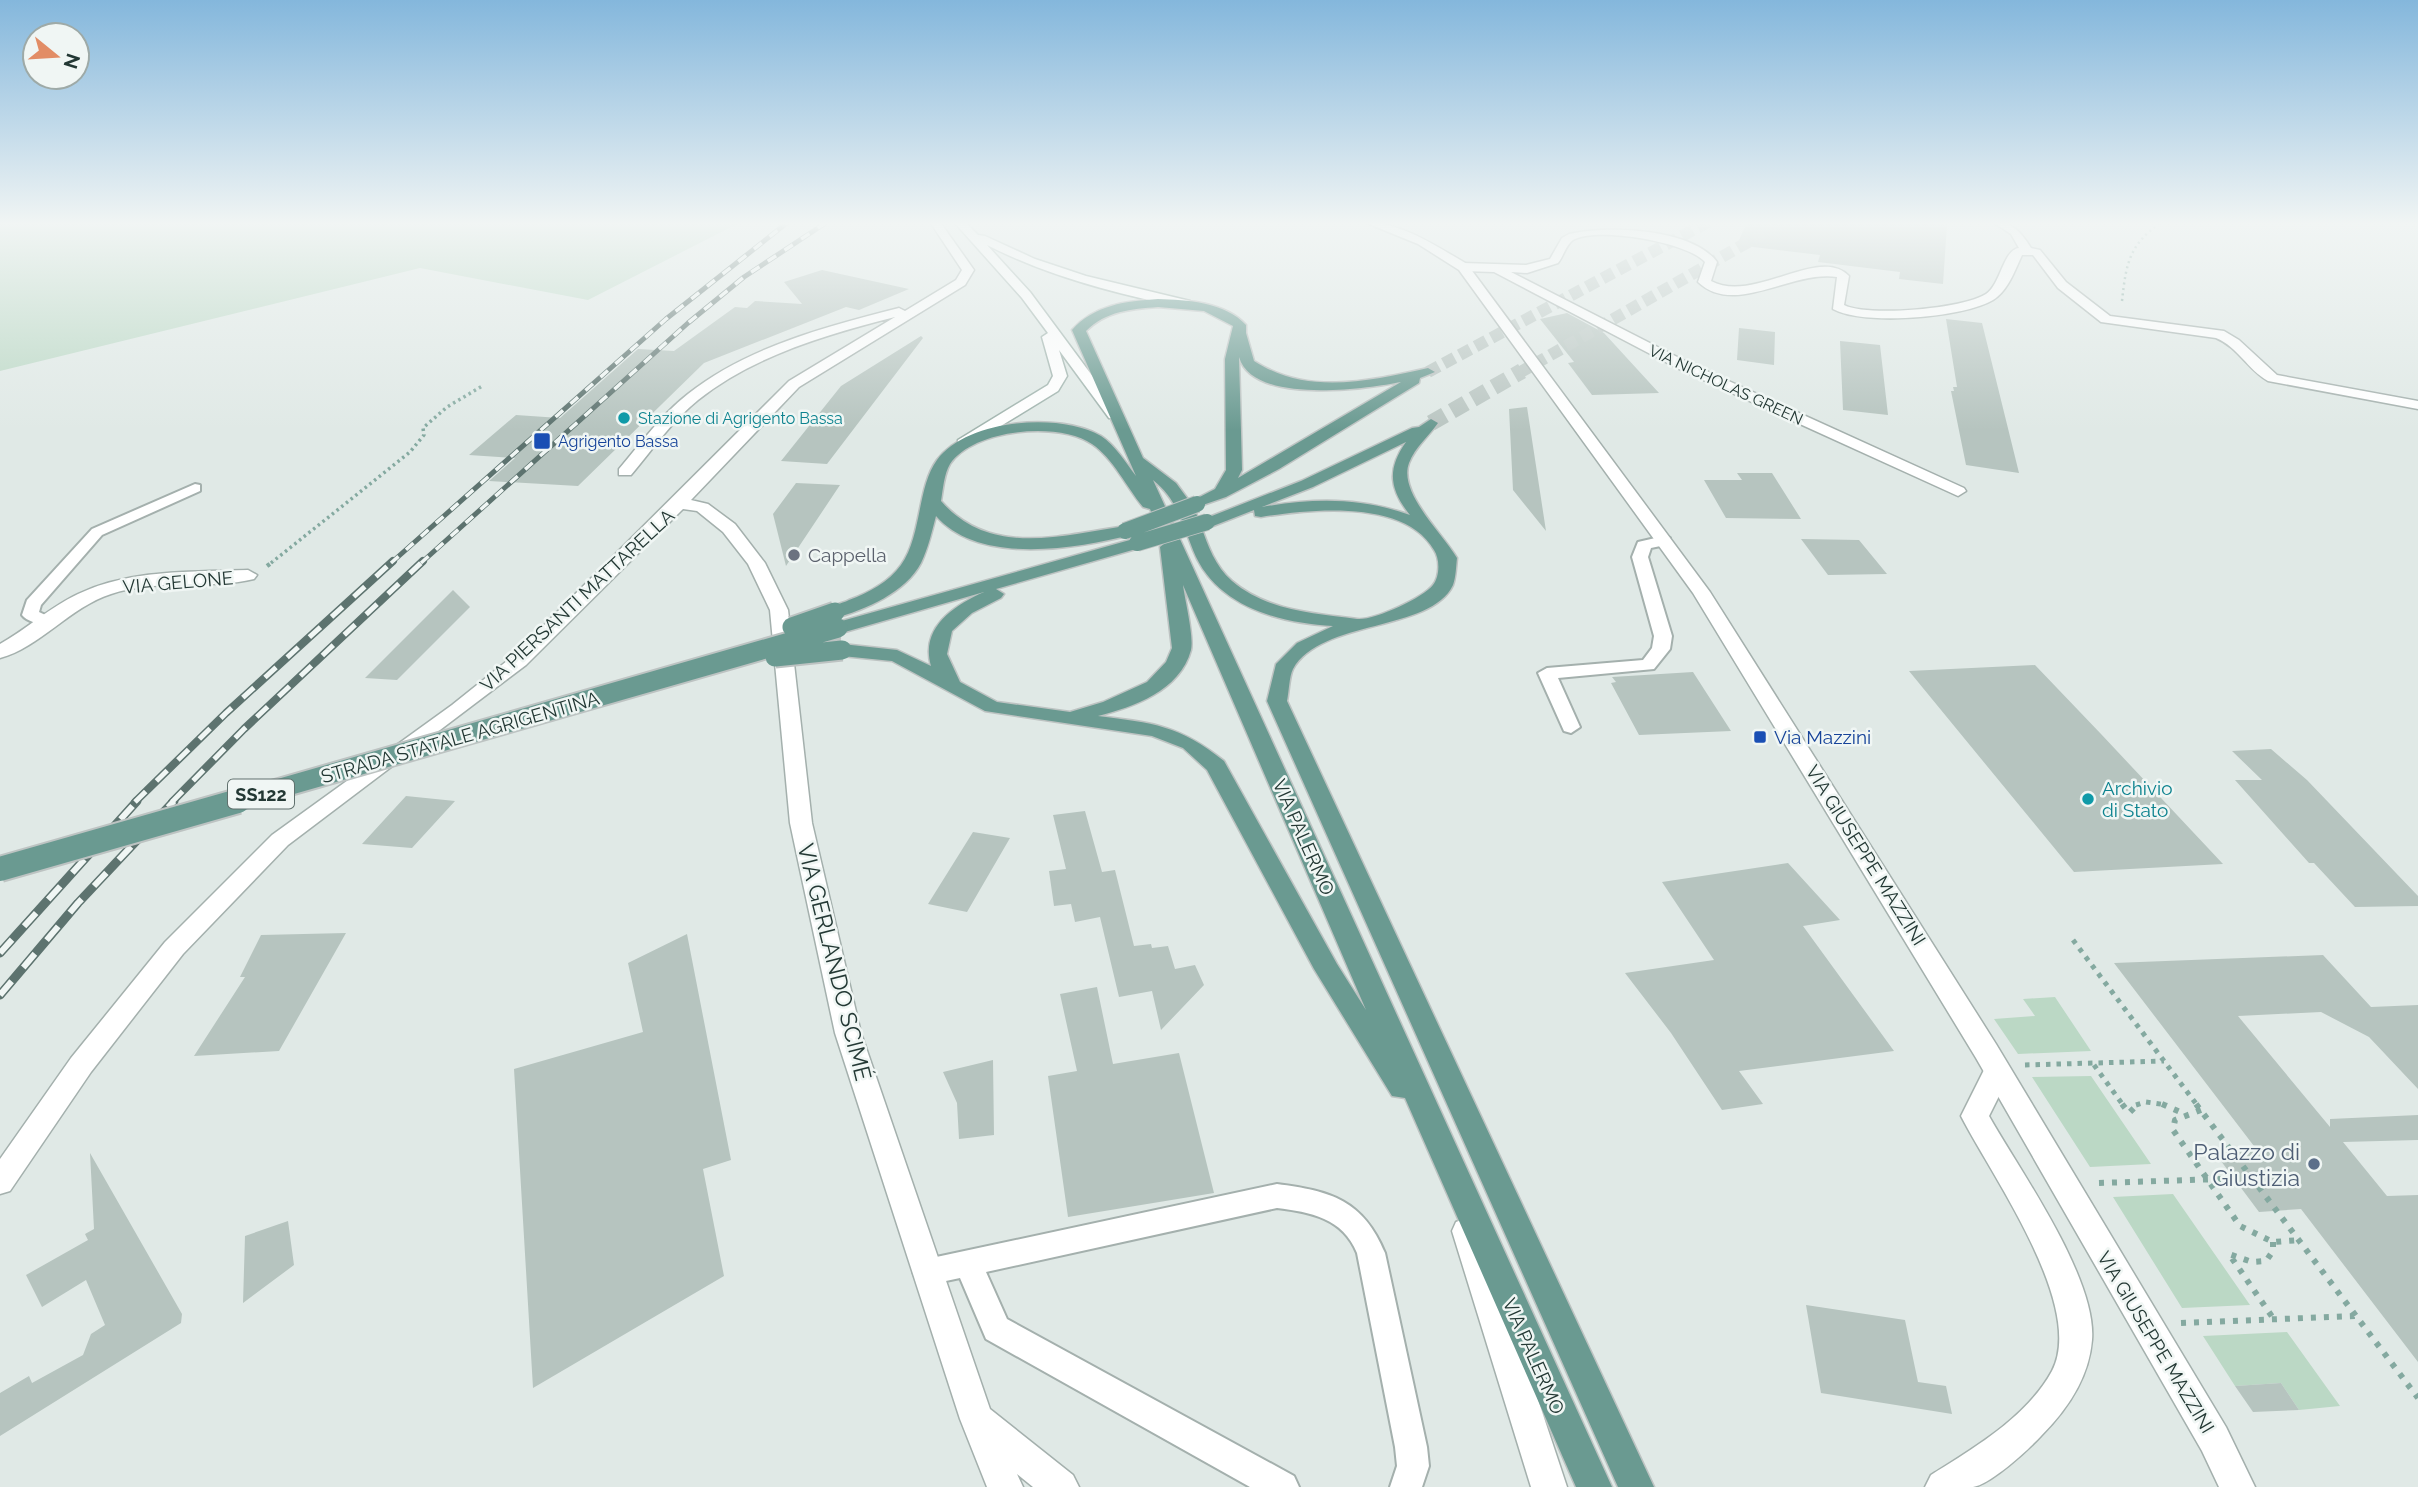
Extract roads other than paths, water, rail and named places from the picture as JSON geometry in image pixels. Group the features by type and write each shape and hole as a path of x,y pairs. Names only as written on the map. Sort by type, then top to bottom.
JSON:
{"main road":[{"path":"1114,415 1081,340 1079,330 1084,322 1110,309 1129,306 1196,306 1233,318 1240,325 1232,359 1234,470 1220,494"},
{"path":"956,689 940,670 936,650 943,631 954,617 975,602 1131,537 1220,494 1273,466 1428,372 1348,387 1295,384 1273,378 1248,363 1239,333"},
{"name":"VIA PALERMO","path":"1114,415 1166,524 1441,1149 1594,1487"},
{"path":"1208,522 1307,484 1431,423 1404,455 1398,483 1412,511 1448,558 1449,566 1444,583 1428,599 1392,615 1310,641 1292,654 1280,669 1276,684 1277,701 1636,1487"},
{"path":"837,620 904,575 912,564 941,468 959,446 1011,429 1045,428 1084,434 1099,442 1166,524 1182,648 1172,668 1148,690 1114,705 1079,713 1045,715"},
{"path":"1135,456 1178,495 1211,569 1242,597 1273,611 1312,619 1348,621 1392,615"},
{"path":"932,501 951,523 965,532 1008,542 1131,537"},
{"path":"837,620 1131,537 1299,506 1343,505 1400,517 1435,538"},
{"name":"STRADA STATALE AGRIGENTINA","path":"0,869 522,719 837,620"},
{"path":"522,719 772,658 842,650 897,656 992,707 1157,730 1190,744 1216,766 1327,969 1441,1149"}],"street":[{"name":"VIA PIERSANTI MATTARELLA","path":"0,1182 81,1065 174,948 280,840 459,709 519,660 679,503 794,384 946,291"},
{"name":"VIA PALERMO","path":"1023,291 1114,415"},
{"path":"1134,291 1196,306"},
{"name":"VIA GIUSEPPE MAZZINI","path":"1481,291 1701,592 1758,682 1995,1069 2214,1438 2237,1487"},
{"name":"VIA NICHOLAS GREEN","path":"1539,291 1684,366 1958,491"},
{"path":"1726,291 1754,291"},
{"path":"1840,291 1837,306 1853,313 1875,316 1967,305 1986,300 1995,291"},
{"path":"2069,291 2096,314 2121,323 2219,334 2234,340 2255,368 2273,378 2418,405"},
{"path":"625,472 673,417 712,384 816,337 921,307"},
{"path":"959,446 1030,405 1053,388 1060,376 1059,363 1041,315"},
{"name":"VIA GERLANDO SCIMÉ","path":"679,503 702,507 729,528 756,563 779,610 801,822 842,1006 977,1419 1004,1487"},
{"name":"VIA GELONE","path":"0,652 83,598 127,584 248,575"},
{"path":"1943,1487 1994,1455 2034,1418 2063,1382 2072,1357 2077,1329 2072,1300 2061,1269 1975,1116 1995,1069"},
{"path":"1441,1149 1549,1487"},
{"path":"977,1419 1061,1487"}],"lane":[{"path":"47,620 30,615 33,604 97,533 195,488"},
{"path":"1571,727 1547,673 1648,665 1661,649 1663,636 1640,557 1644,545 1664,541"},
{"path":"928,1272 1277,1196 1308,1198 1337,1209 1352,1221 1371,1253 1411,1447 1413,1466 1406,1487"},
{"path":"968,1263 996,1329 1129,1405 1283,1487"}],"tunnel":[{"path":"1428,372 1578,291"},
{"path":"1519,373 1662,291"},
{"path":"1431,423 1522,371"}],"railway":[{"path":"391,563 666,319 701,291"},
{"path":"421,563 726,291"},
{"path":"135,802 226,713 393,561"},
{"path":"172,802 244,729 423,561"},
{"path":"0,953 137,801"},
{"path":"0,995 78,903 174,801"}],"place":[{"name":"Stazione di Agrigento Bassa","path":"624,418"},
{"name":"Agrigento Bassa","path":"542,441"},
{"name":"Cappella","path":"794,555"},
{"name":"Via Mazzini","path":"1760,737"},
{"name":"Archivio di Stato","path":"2088,799"},
{"name":"Palazzo di Giustizia","path":"2314,1164"}]}
